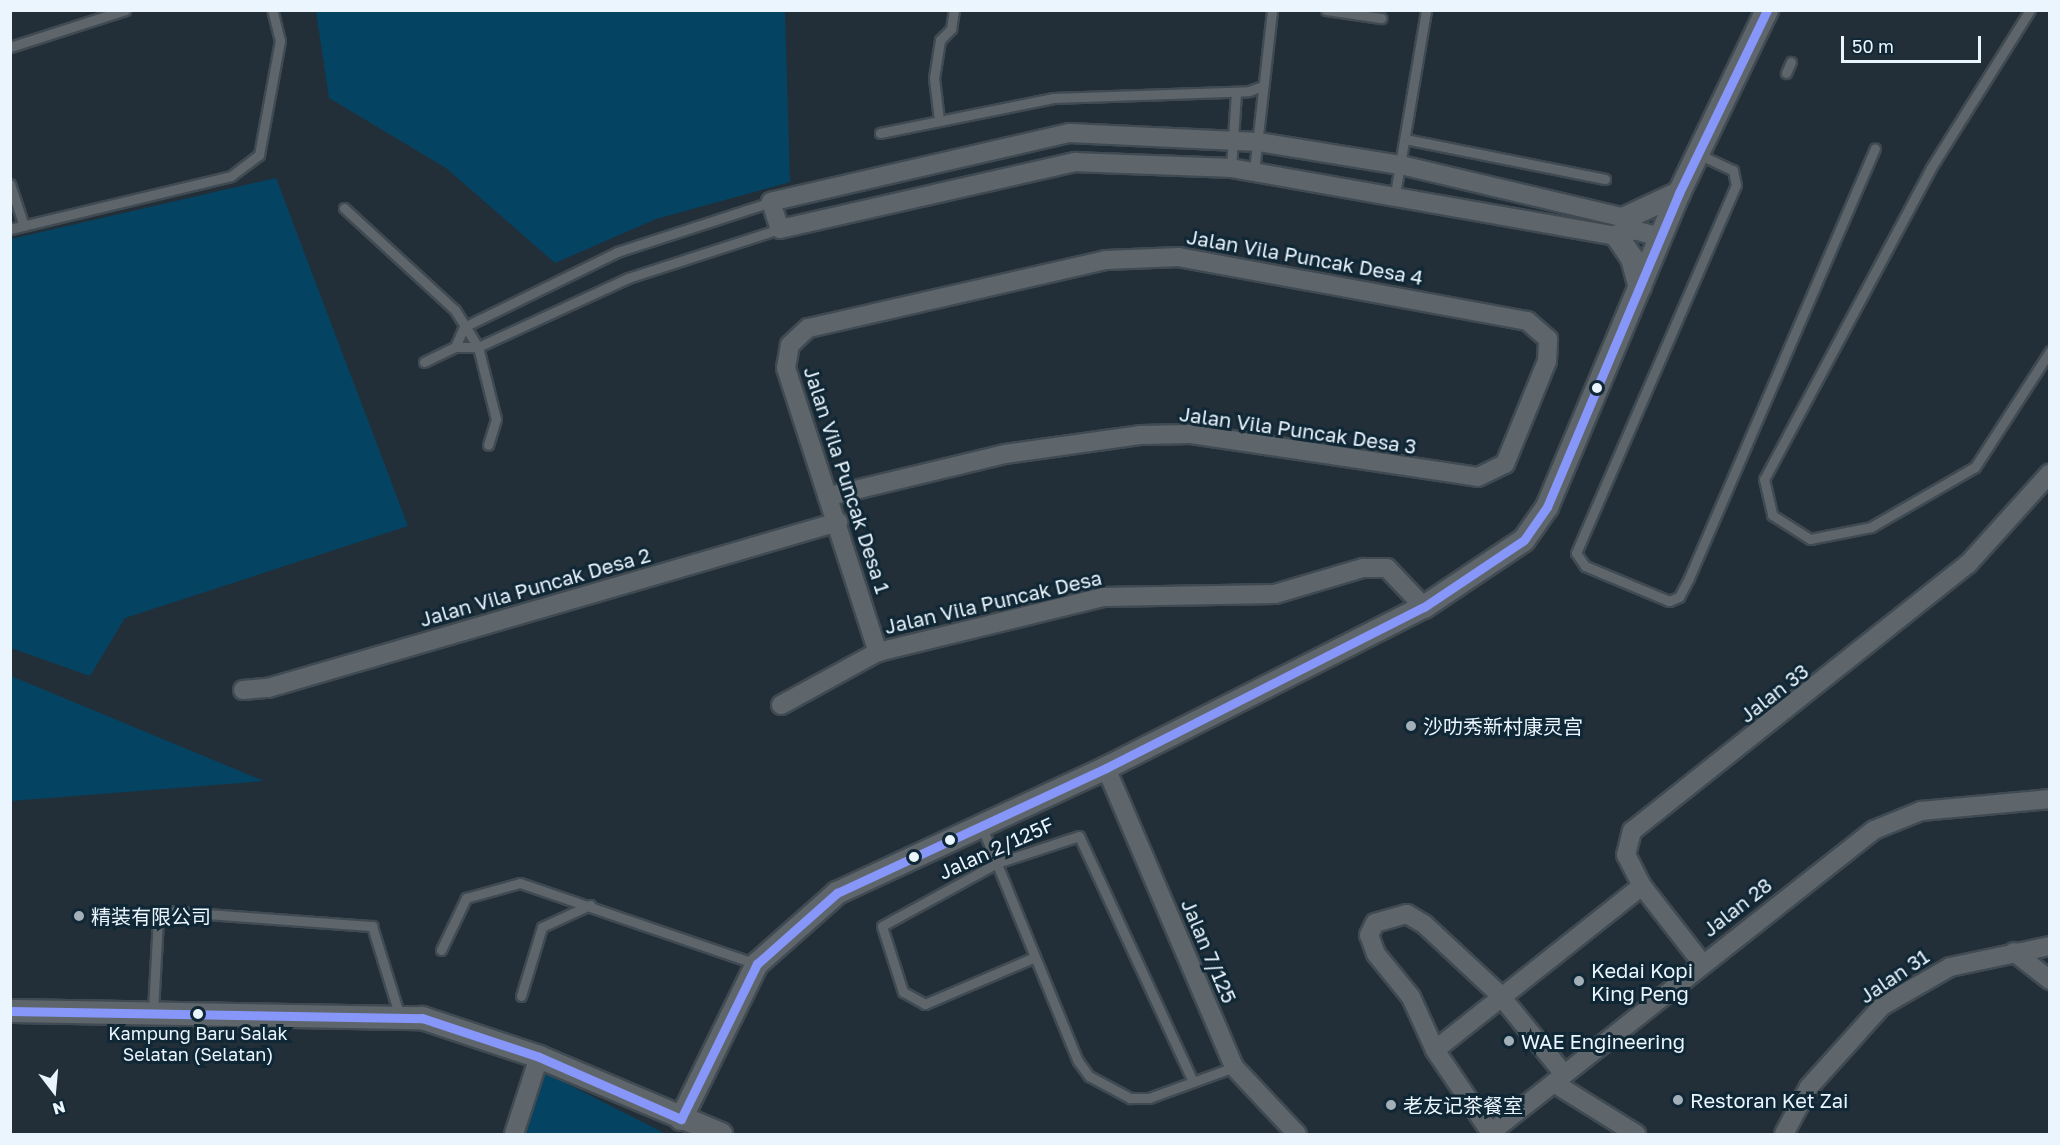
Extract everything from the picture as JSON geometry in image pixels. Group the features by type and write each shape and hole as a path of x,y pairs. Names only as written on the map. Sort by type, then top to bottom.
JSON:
{"street":[{"path":"10,1011 153,1011 399,1017 453,1025 539,1057 700,1128 757,964 837,893 1106,768 1424,607 1524,540 1547,507 1679,193 1767,10"},
{"path":"1660,237 1625,228 1400,165 1258,142 1069,133 771,202 780,229 1075,162 1231,168 1625,228 1679,193"},
{"path":"1625,228 1640,287"},
{"name":"Jalan Vila Puncak Desa 4","path":"808,328 1106,260 1179,257 1351,285 1527,321 1545,330 1547,361 1505,464 1478,477"},
{"name":"Jalan Vila Puncak Desa 1","path":"808,328 790,345 786,368 830,496 878,652"},
{"name":"Jalan Vila Puncak Desa 3","path":"830,496 1005,454 1140,435 1191,434 1478,477"},
{"name":"Jalan 33","path":"1702,963 1642,886 1626,855 1632,831 1968,564 2049,473"},
{"name":"Jalan Vila Puncak Desa 2","path":"243,690 268,688 838,522"},
{"name":"Jalan Vila Puncak Desa","path":"781,705 878,652 1103,597 1275,594 1363,568 1387,568 1404,580 1424,607"},
{"name":"Jalan 7/125","path":"1106,768 1234,1067 1298,1134"},
{"name":"Jalan 28","path":"1490,1134 1702,963 1892,820 1921,811 2049,799"},
{"path":"1435,1050 1499,994 1642,886"},
{"path":"1490,1134 1435,1050 1423,1016 1371,944 1375,923 1395,914 1415,918 1499,994 1559,1078 1636,1134"},
{"name":"Jalan 31","path":"1784,1134 1809,1087 1882,1006 1950,966 2049,946"},
{"path":"2014,952 2049,980"},
{"path":"514,1134 539,1057"}],"lane":[{"path":"10,47 125,10"},
{"path":"10,229 231,176 259,155 280,41 272,10"},
{"path":"939,120 934,78 940,40 951,29 954,10"},
{"path":"1254,171 1272,10"},
{"path":"1326,10 1381,18"},
{"path":"1395,194 1426,10"},
{"path":"2030,10 1931,168 1764,479 1772,515 1810,539 1871,526 1975,467 2049,351"},
{"path":"1786,73 1791,62"},
{"path":"880,133 1053,98 1236,92 1263,86"},
{"path":"1231,168 1236,92"},
{"path":"1405,139 1605,179"},
{"path":"1698,154 1733,170 1736,185 1576,553 1585,566 1669,601 1682,593 1875,149"},
{"path":"10,184 24,226"},
{"path":"455,347 464,327 617,252 771,202"},
{"path":"344,208 455,310 478,347 496,418 488,445"},
{"path":"424,362 455,347 478,347 628,278 780,229"},
{"path":"981,825 1035,957 1089,1076 1130,1098 1149,1098 1234,1067"},
{"name":"Jalan 2/125F","path":"1035,957 928,1004 903,992 884,922 997,863 1079,836 1193,1082"},
{"path":"441,950 455,913 476,892 520,883 590,905 757,964"},
{"path":"521,996 542,927 590,905"},
{"path":"153,1011 158,919 167,911 372,926 399,1017"}],"shaded area":[{"path":"316,11 785,11 790,182 656,219 555,263 446,168 329,98"},
{"path":"276,178 408,526 125,618 90,676 11,648 11,239"},
{"path":"11,676 264,781 11,801"},
{"path":"544,1072 666,1134 524,1134"}],"transit line":[{"path":"10,1011 422,1018 539,1057 681,1119 757,964 837,893 1106,768 1424,607 1524,540 1547,507 1679,193 1767,10"}],"place":[{"name":"沙叻秀新村康灵宫","path":"1411,726"},
{"name":"精装有限公司","path":"79,916"},
{"name":"Kedai Kopi King Peng","path":"1579,981"},
{"name":"Kampung Baru Salak Selatan (Selatan)","path":"198,1014"},
{"name":"WAE Engineering","path":"1509,1041"},
{"name":"Restoran Ket Zai","path":"1678,1100"},
{"name":"老友记茶餐室","path":"1391,1105"}]}
